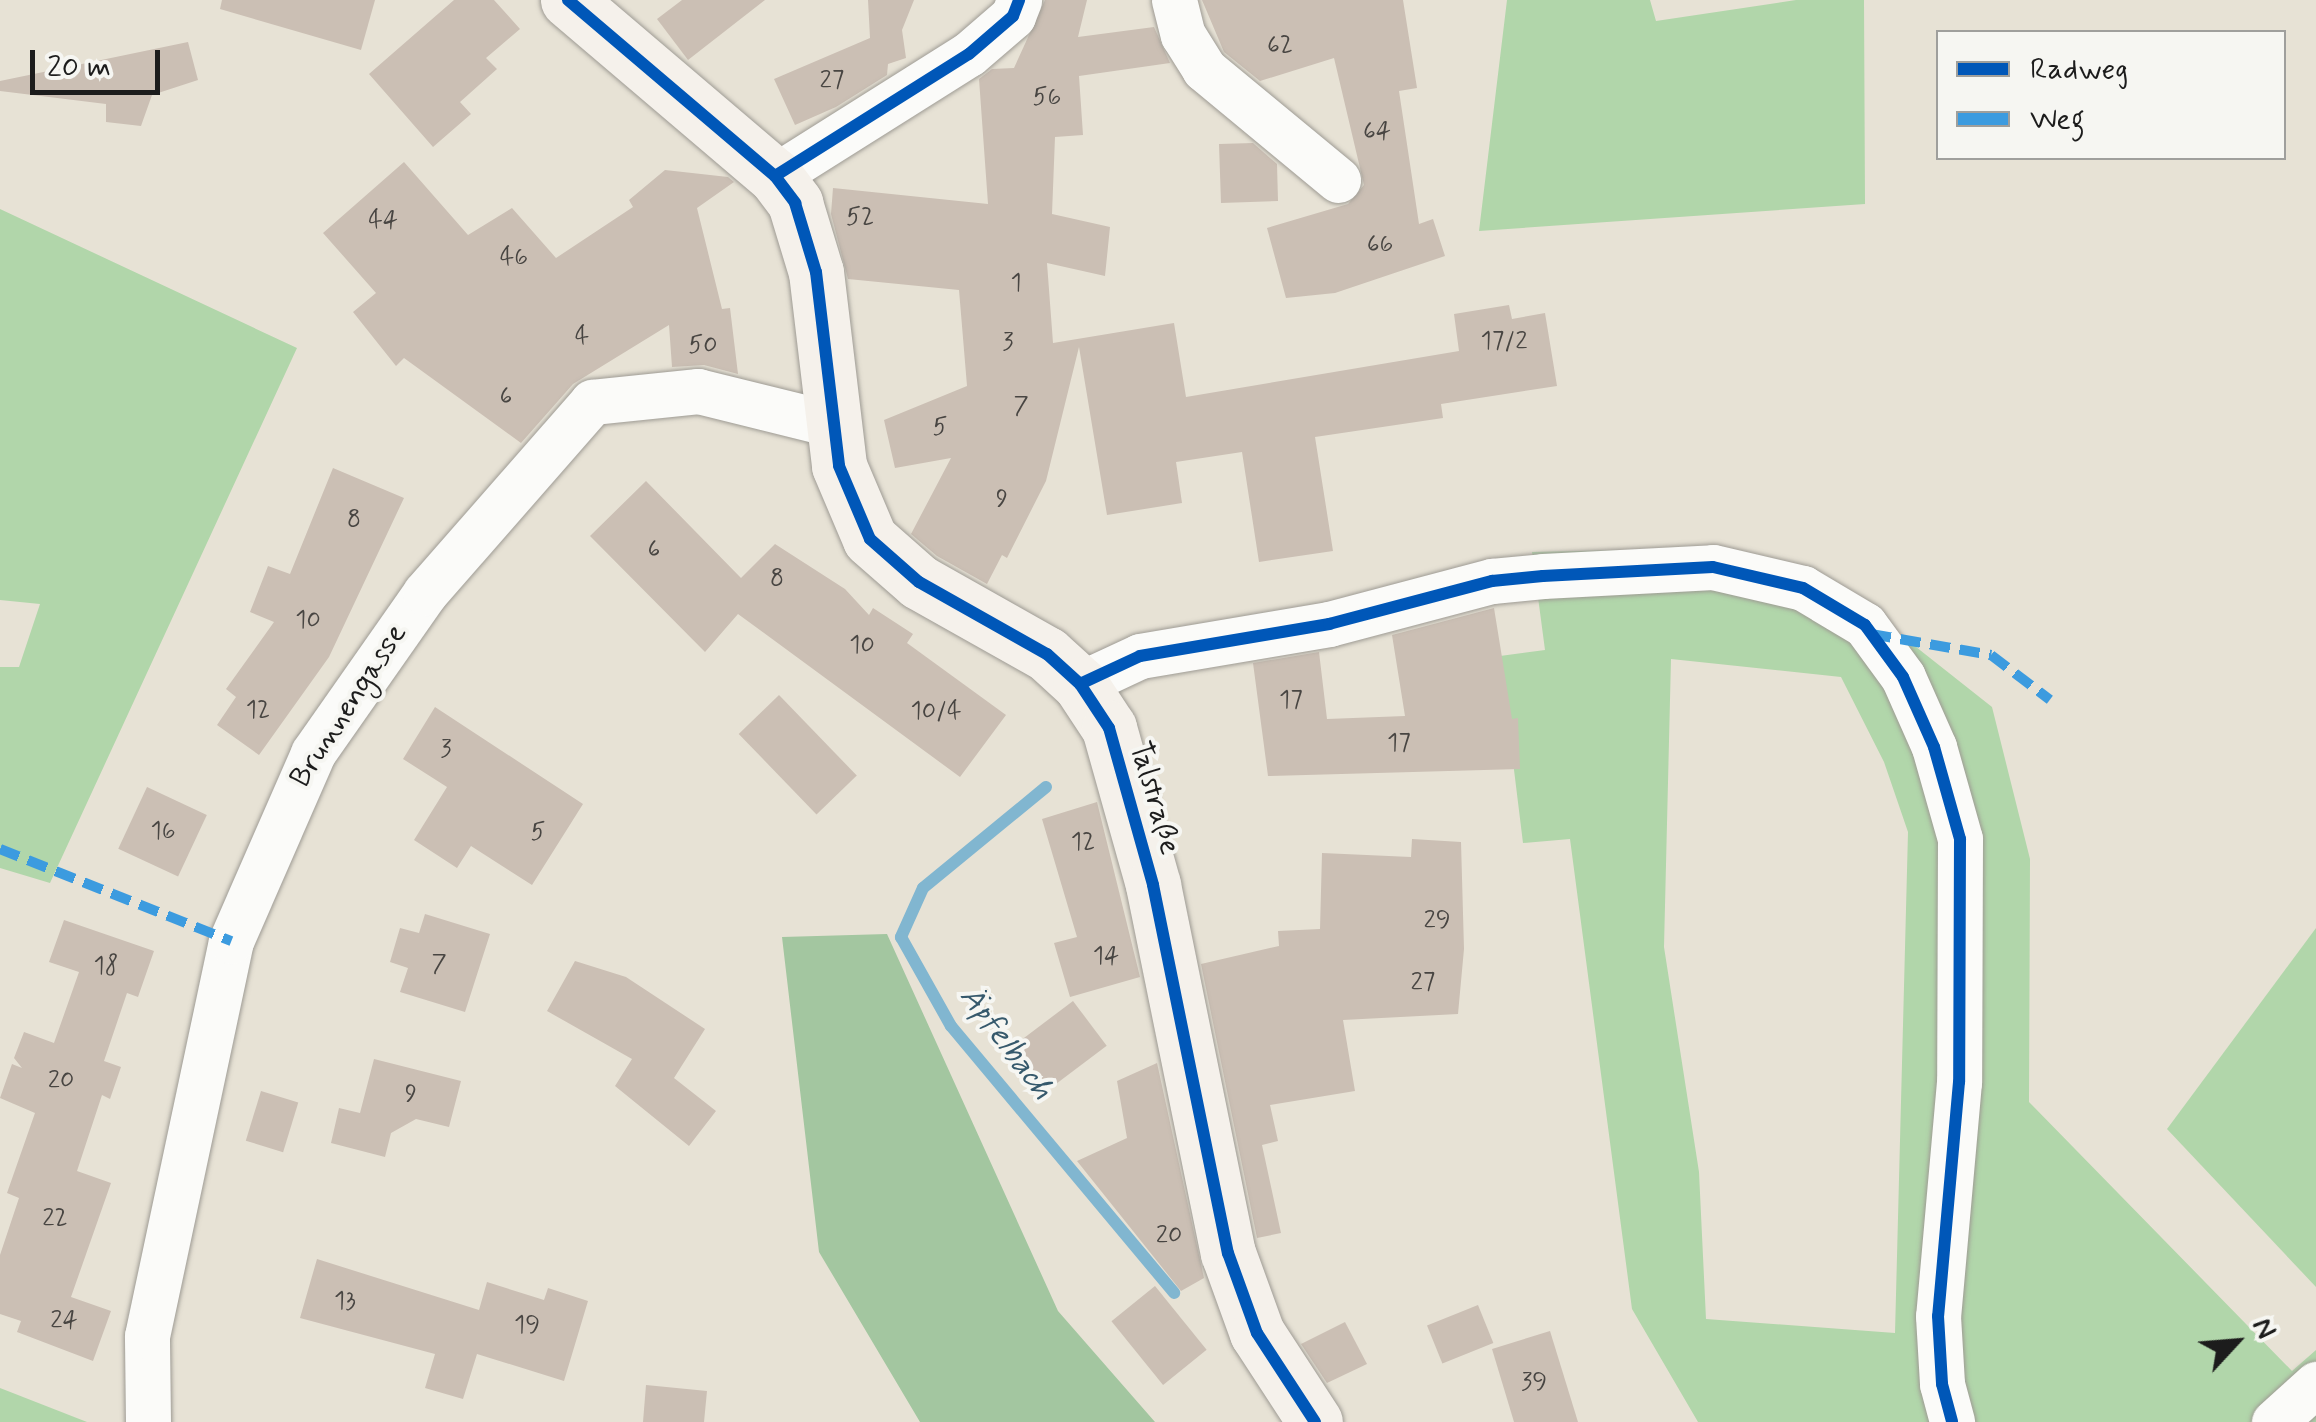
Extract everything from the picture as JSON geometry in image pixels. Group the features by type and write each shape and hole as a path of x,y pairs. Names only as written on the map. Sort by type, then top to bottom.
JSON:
{"street":[{"name":"Talstraße","path":"568,0 776,176 805,225 816,272 831,424 851,505 892,563 1047,654 1080,684 1109,728 1153,886 1228,1253 1256,1333 1315,1422"},
{"path":"776,176 969,54 1013,16 1020,0"},
{"path":"1174,0 1183,36 1204,68 1338,180"},
{"name":"Brunnengasse","path":"148,1422 147,1336 231,941 313,753 424,593 592,402 698,391 831,424"},
{"path":"1080,684 1140,656 1329,624 1492,581 1543,576 1713,567 1802,588 1865,625 1903,677 1934,747 1960,839 1959,1082 1938,1316 1952,1422"},
{"path":"2274,1422 2316,1384"}],"green space":[{"path":"1507,0 1650,0 1656,21 1796,0 1864,0 1865,204 1479,231"},
{"path":"0,209 297,348 50,883 0,868 0,667 19,667 40,604 0,600"},
{"path":"1717,548 1887,624 1992,707 2030,859 2029,1102 2292,1371 2316,1350 2316,1422 1698,1422 1632,1309 1570,839 1523,843 1500,656 1545,650 1532,552","holes":["1671,659 1841,677 1884,762 1908,832 1895,1333 1706,1319 1699,1172 1664,947"]},
{"path":"2316,928 2316,1287 2167,1129"},
{"path":"887,934 1058,1311 1155,1422 920,1422 819,1252 782,937"},
{"path":"0,1388 87,1422 0,1422"}],"building":[{"path":"222,0 375,0 361,50 220,9"},
{"path":"454,0 494,0 520,29 486,58 497,69 460,102 471,114 433,147 369,74"},
{"path":"682,0 765,0 688,60 657,19"},
{"path":"868,0 914,0 902,30 906,58 888,64 887,75 836,107 795,125 774,79 870,38"},
{"path":"1045,0 1087,0 1078,37 1154,27 1170,63 1079,76 1083,135 1055,137 1052,214 1110,227 1105,276 1047,263 1053,343 1174,323 1186,397 1459,351 1454,314 1509,305 1512,319 1545,313 1557,386 1441,404 1443,418 1315,437 1333,551 1259,562 1242,452 1176,462 1182,503 1107,515 1079,347 1046,481 1007,558 1002,555 987,584 937,556 911,534 951,458 895,468 884,420 967,386 959,290 848,279 831,214 833,188 988,204 979,79 992,69 1014,68"},
{"path":"1202,0 1403,0 1417,88 1399,91 1419,224 1433,219 1445,256 1335,293 1286,298 1267,228 1348,204 1364,185 1334,58 1260,81 1224,52"},
{"path":"188,42 198,80 152,95 141,126 106,122 106,104 0,91 0,81"},
{"path":"1253,143 1277,164 1278,201 1221,203 1219,144"},
{"path":"404,162 468,235 512,208 556,258 633,207 629,200 665,170 728,177 734,182 697,208 722,309 730,308 738,374 704,365 672,367 669,325 573,384 521,443 404,358 396,366 353,312 376,293 323,233"},
{"path":"333,468 404,498 329,657 259,755 217,725 236,697 226,689 274,622 250,612 268,566 290,574"},
{"path":"646,481 741,578 775,544 845,589 869,615 873,608 913,634 907,643 1006,715 960,777 738,614 705,652 590,536"},
{"path":"1494,608 1512,719 1518,718 1520,769 1268,776 1253,663 1319,652 1327,719 1405,716 1392,635"},
{"path":"779,695 857,776 817,814 739,734"},
{"path":"435,707 583,804 532,885 471,846 457,868 414,840 447,787 403,759"},
{"path":"147,787 207,815 178,877 118,849"},
{"path":"1097,802 1140,977 1070,997 1054,943 1077,937 1042,819"},
{"path":"1412,839 1461,842 1464,949 1458,1014 1343,1020 1355,1091 1270,1105 1278,1141 1262,1145 1281,1233 1257,1238 1201,964 1279,946 1278,931 1320,929 1322,853 1411,857"},
{"path":"425,914 490,934 465,1012 400,992 408,968 390,962 400,928 419,933"},
{"path":"64,920 154,951 138,997 127,993 104,1061 121,1067 110,1099 102,1095 77,1171 111,1183 71,1297 111,1311 93,1361 17,1332 21,1321 0,1314 0,1255 19,1198 7,1193 35,1113 0,1098 12,1064 22,1068 14,1058 24,1032 54,1043 79,972 49,962"},
{"path":"575,961 626,977 705,1029 674,1078 716,1111 689,1146 615,1086 632,1059 547,1011"},
{"path":"1073,1001 1107,1046 1038,1097 1004,1053"},
{"path":"374,1059 461,1081 449,1127 416,1119 391,1133 385,1157 331,1143 339,1108 360,1113"},
{"path":"1157,1063 1204,1278 1181,1291 1077,1161 1127,1138 1117,1081"},
{"path":"261,1091 298,1102 283,1152 246,1141"},
{"path":"317,1259 479,1310 487,1282 544,1300 548,1288 588,1301 564,1381 477,1354 463,1399 425,1388 435,1354 300,1318"},
{"path":"1155,1286 1207,1350 1163,1385 1111,1321"},
{"path":"1478,1305 1493,1343 1442,1364 1427,1326"},
{"path":"1345,1322 1367,1364 1327,1383 1301,1344"},
{"path":"1550,1331 1578,1422 1514,1422 1492,1349"},
{"path":"646,1385 707,1391 704,1422 643,1422"}],"waterway":[{"name":"Äpfelbach","path":"1046,787 923,888 901,937 951,1026 1174,1293"}],"marked path":[{"path":"1871,634 1991,655 2050,700"},
{"path":"0,849 231,941"}],"cycle path":[{"path":"568,0 775,176 795,203 816,272 839,466 870,539 919,582 1047,654 1080,684 1109,728 1153,885 1228,1253 1257,1333 1315,1422"},
{"path":"775,176 969,54 1013,16 1019,0"},
{"path":"1080,684 1140,656 1329,624 1492,581 1543,576 1713,567 1803,588 1865,625 1903,677 1934,747 1960,839 1959,1082 1938,1316 1942,1384 1952,1422"}]}
